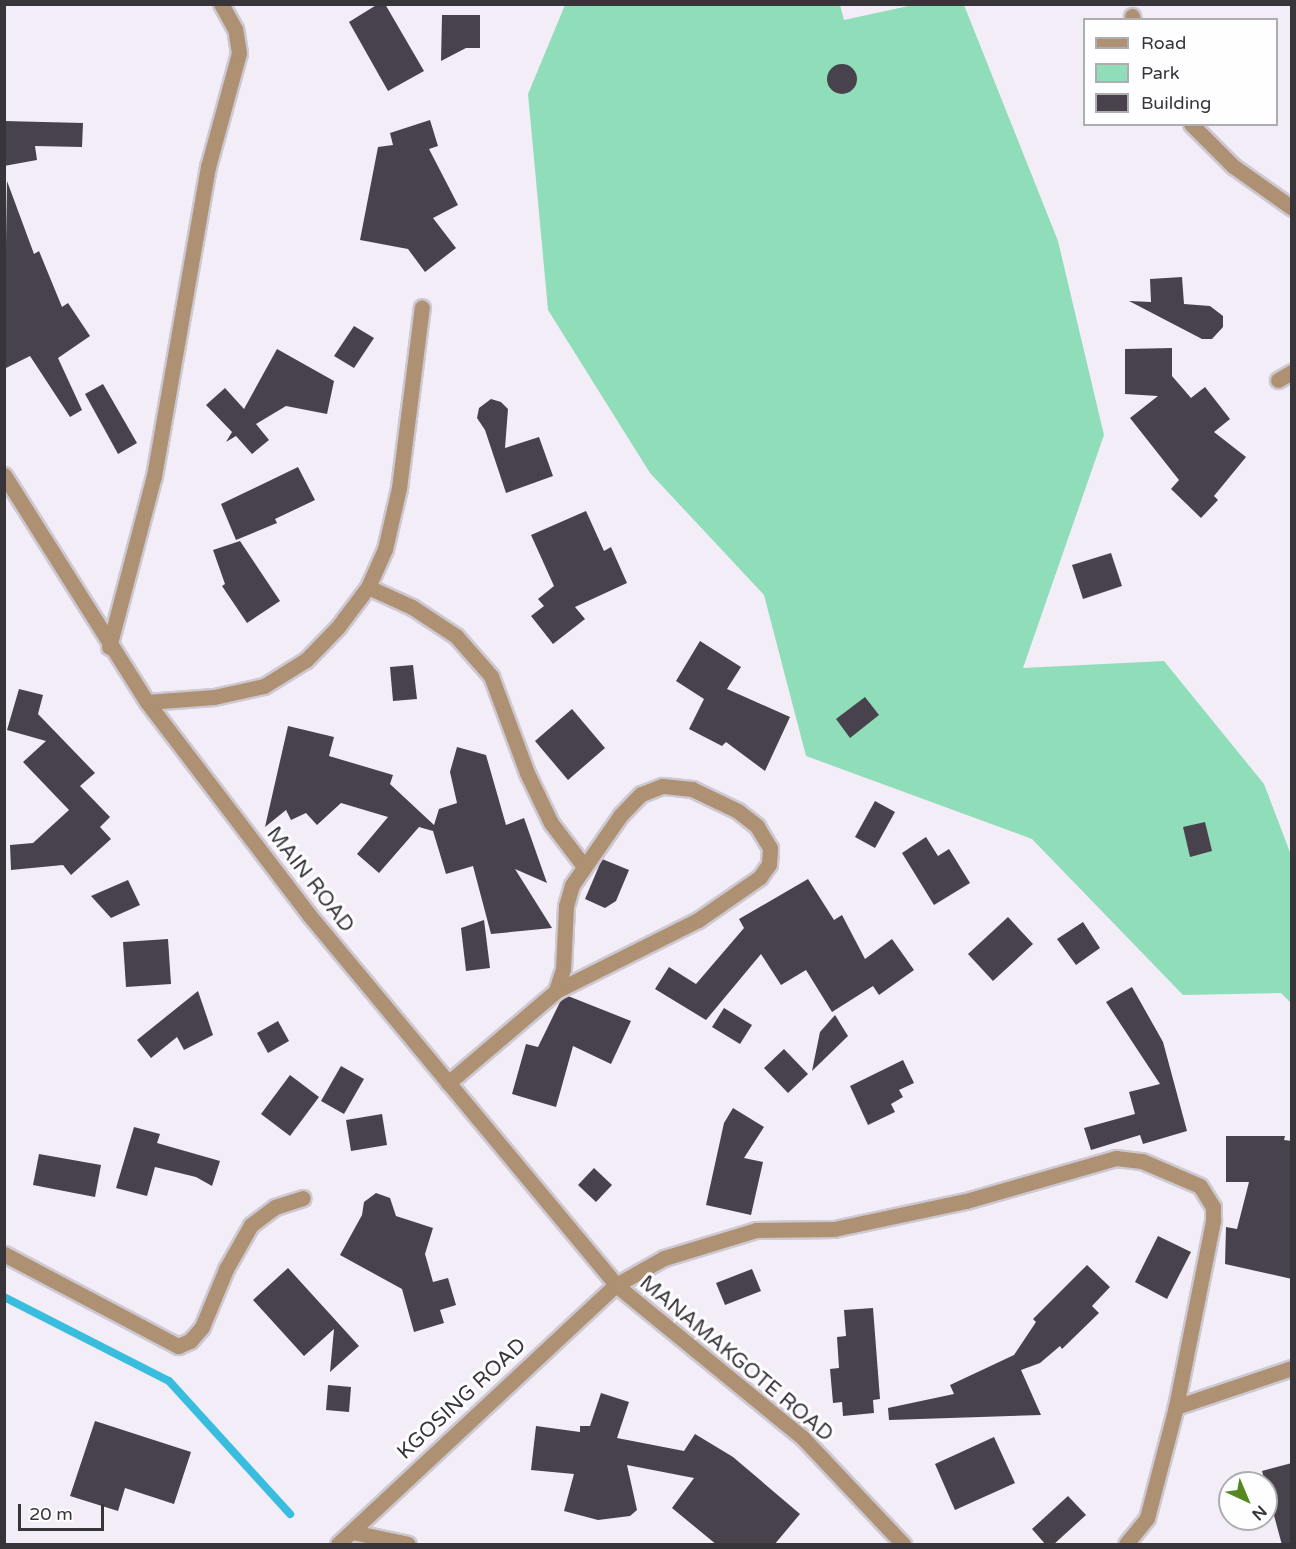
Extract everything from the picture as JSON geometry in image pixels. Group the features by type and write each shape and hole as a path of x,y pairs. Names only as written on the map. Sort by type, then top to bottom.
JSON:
{"street":[{"path":"109,647 154,476 208,167 239,53 235,29 221,4"},
{"path":"1193,126 1233,166 1292,208"},
{"path":"147,702 214,697 264,686 306,660 338,627 368,587 385,549 399,488 422,307"},
{"path":"1278,380 1292,372"},
{"name":"MAIN ROAD","path":"4,475 109,647 147,702 310,916 616,1284"},
{"path":"368,587 412,607 456,636 491,676 527,773 551,823 583,865"},
{"path":"447,1083 556,991 698,920 760,877 769,864 770,848 757,826 738,811 692,789 662,786 641,794 583,865 566,906 563,969 556,991"},
{"name":"KGOSING ROAD","path":"338,1545 616,1284 664,1258 756,1230 834,1229 966,1201 1116,1158 1142,1161 1200,1186 1212,1207 1213,1221 1176,1407 1147,1518 1125,1545"},
{"path":"4,1254 178,1346 190,1341 202,1327 226,1269 251,1225 275,1207 303,1198"},
{"name":"MANAMAKGOTE ROAD","path":"616,1284 803,1438 903,1545"},
{"path":"1176,1407 1292,1368"},
{"path":"352,1532 408,1545"}],"green space":[{"path":"565,5 840,5 844,20 913,5 964,5 1058,241 1104,435 1023,668 1164,661 1264,784 1291,855 1291,1003 1281,993 1183,995 1032,839 806,756 764,595 650,473 548,310 528,94"}],"building":[{"path":"378,4 385,4 424,71 388,91 349,22"},
{"path":"442,15 480,15 480,48 466,48 441,61"},
{"path":"842,64 852,69 857,79 852,89 842,94 832,89 827,79 832,69"},
{"path":"430,120 438,146 429,149 458,205 433,218 456,248 425,272 408,249 360,240 378,147 393,145 390,133"},
{"path":"4,121 83,123 82,147 35,146 37,160 4,166"},
{"path":"7,181 34,254 39,251 62,307 68,303 90,336 58,358 82,410 70,417 30,356 4,369"},
{"path":"1182,277 1184,304 1210,306 1223,316 1223,327 1212,339 1202,339 1129,301 1151,302 1150,279"},
{"path":"354,326 374,338 354,368 334,356"},
{"path":"1172,348 1172,376 1191,398 1205,387 1230,419 1214,432 1246,457 1214,496 1218,500 1201,518 1171,489 1179,480 1130,418 1158,396 1125,394 1125,349"},
{"path":"277,349 334,381 327,414 286,406 256,424 269,440 252,454 236,436 226,442 232,432 206,405 225,388 244,409"},
{"path":"103,384 137,443 118,454 85,394"},
{"path":"491,399 501,402 508,409 505,448 539,437 553,476 506,493 485,430 477,418 479,408"},
{"path":"298,467 315,500 275,519 277,523 236,540 221,504"},
{"path":"586,511 604,551 611,547 627,583 575,607 585,619 553,644 531,616 544,606 538,599 554,586 531,535"},
{"path":"240,541 280,601 247,623 222,586 225,584 213,550"},
{"path":"1111,553 1122,586 1083,599 1072,565"},
{"path":"700,641 741,667 727,689 790,717 765,771 726,742 722,746 689,729 704,699 676,681"},
{"path":"413,665 417,699 393,701 390,667"},
{"path":"19,689 43,695 38,714 95,773 80,786 110,817 100,827 111,839 71,875 63,865 11,870 10,845 33,843 69,810 23,762 46,741 7,730"},
{"path":"865,697 879,715 850,738 836,719"},
{"path":"572,709 605,748 568,780 535,741"},
{"path":"288,726 334,737 329,756 393,775 390,784 434,825 439,809 457,803 450,772 457,747 486,755 506,825 524,818 547,883 515,869 552,928 491,934 473,866 446,874 433,831 419,827 379,873 357,854 388,817 341,803 317,825 306,813 291,820 286,810 265,827"},
{"path":"875,801 895,812 875,848 855,837"},
{"path":"1205,822 1212,851 1190,857 1183,827"},
{"path":"926,837 938,856 949,849 970,883 934,905 902,853"},
{"path":"602,859 629,870 616,901 605,908 585,899"},
{"path":"808,879 834,920 842,915 865,959 892,939 914,970 879,995 873,986 832,1012 806,970 781,985 761,954 706,1020 655,989 669,967 696,984 744,928 739,919"},
{"path":"128,880 140,905 111,918 91,896"},
{"path":"1008,917 1033,944 993,981 968,954"},
{"path":"484,920 490,968 466,971 461,928"},
{"path":"1083,922 1100,948 1076,965 1057,939"},
{"path":"168,939 171,984 126,987 123,942"},
{"path":"1132,987 1163,1042 1187,1131 1143,1144 1140,1135 1091,1150 1084,1128 1135,1114 1129,1092 1160,1084 1106,1002"},
{"path":"198,991 213,1035 184,1050 177,1037 151,1058 137,1040"},
{"path":"568,996 631,1021 611,1064 573,1046 556,1107 512,1094 526,1044 538,1047 561,1000"},
{"path":"724,1008 752,1025 740,1044 712,1027"},
{"path":"835,1015 848,1036 812,1071 820,1032"},
{"path":"278,1021 289,1041 268,1053 257,1033"},
{"path":"784,1049 808,1074 788,1093 764,1068"},
{"path":"903,1060 914,1083 899,1090 903,1097 891,1104 895,1112 868,1125 850,1086"},
{"path":"341,1066 364,1079 344,1114 321,1101"},
{"path":"290,1075 319,1097 290,1136 261,1114"},
{"path":"733,1108 764,1127 744,1158 763,1162 751,1215 706,1205 724,1123"},
{"path":"382,1114 387,1145 351,1151 346,1120"},
{"path":"134,1127 160,1134 157,1143 220,1161 212,1186 196,1177 155,1167 147,1196 116,1188"},
{"path":"1226,1136 1285,1136 1284,1140 1292,1141 1292,1279 1225,1264 1226,1227 1237,1229 1249,1182 1226,1182"},
{"path":"39,1154 101,1165 95,1197 33,1185"},
{"path":"594,1168 612,1185 596,1202 578,1185"},
{"path":"376,1193 390,1198 396,1216 433,1228 425,1254 433,1282 448,1278 456,1305 440,1310 444,1323 414,1332 402,1289 340,1255 362,1215 364,1202"},
{"path":"1158,1236 1191,1252 1167,1299 1135,1282"},
{"path":"1087,1265 1110,1287 1092,1306 1099,1313 1062,1349 1060,1346 1040,1363 1021,1370 1041,1415 889,1420 888,1408 954,1394 950,1385 1014,1355 1036,1322 1033,1319"},
{"path":"288,1268 359,1346 330,1372 334,1329 304,1356 253,1300"},
{"path":"752,1269 761,1291 725,1305 716,1283"},
{"path":"873,1308 880,1399 873,1400 874,1413 843,1416 842,1402 833,1403 830,1369 839,1368 837,1337 846,1336 844,1310"},
{"path":"328,1385 351,1387 349,1412 326,1410"},
{"path":"601,1393 629,1402 617,1438 684,1451 695,1434 733,1457 800,1514 774,1545 717,1545 672,1508 694,1478 627,1465 637,1510 630,1516 598,1520 564,1511 574,1474 531,1470 536,1426 580,1432 580,1426 590,1426"},
{"path":"95,1421 191,1452 174,1504 125,1488 118,1511 70,1496"},
{"path":"994,1437 1015,1483 955,1510 935,1464"},
{"path":"1292,1463 1292,1545 1282,1545 1278,1530 1278,1471 1262,1471"},
{"path":"1068,1496 1086,1515 1053,1545 1046,1545 1032,1529"}],"waterway":[{"path":"4,1297 169,1381 290,1514"}]}
